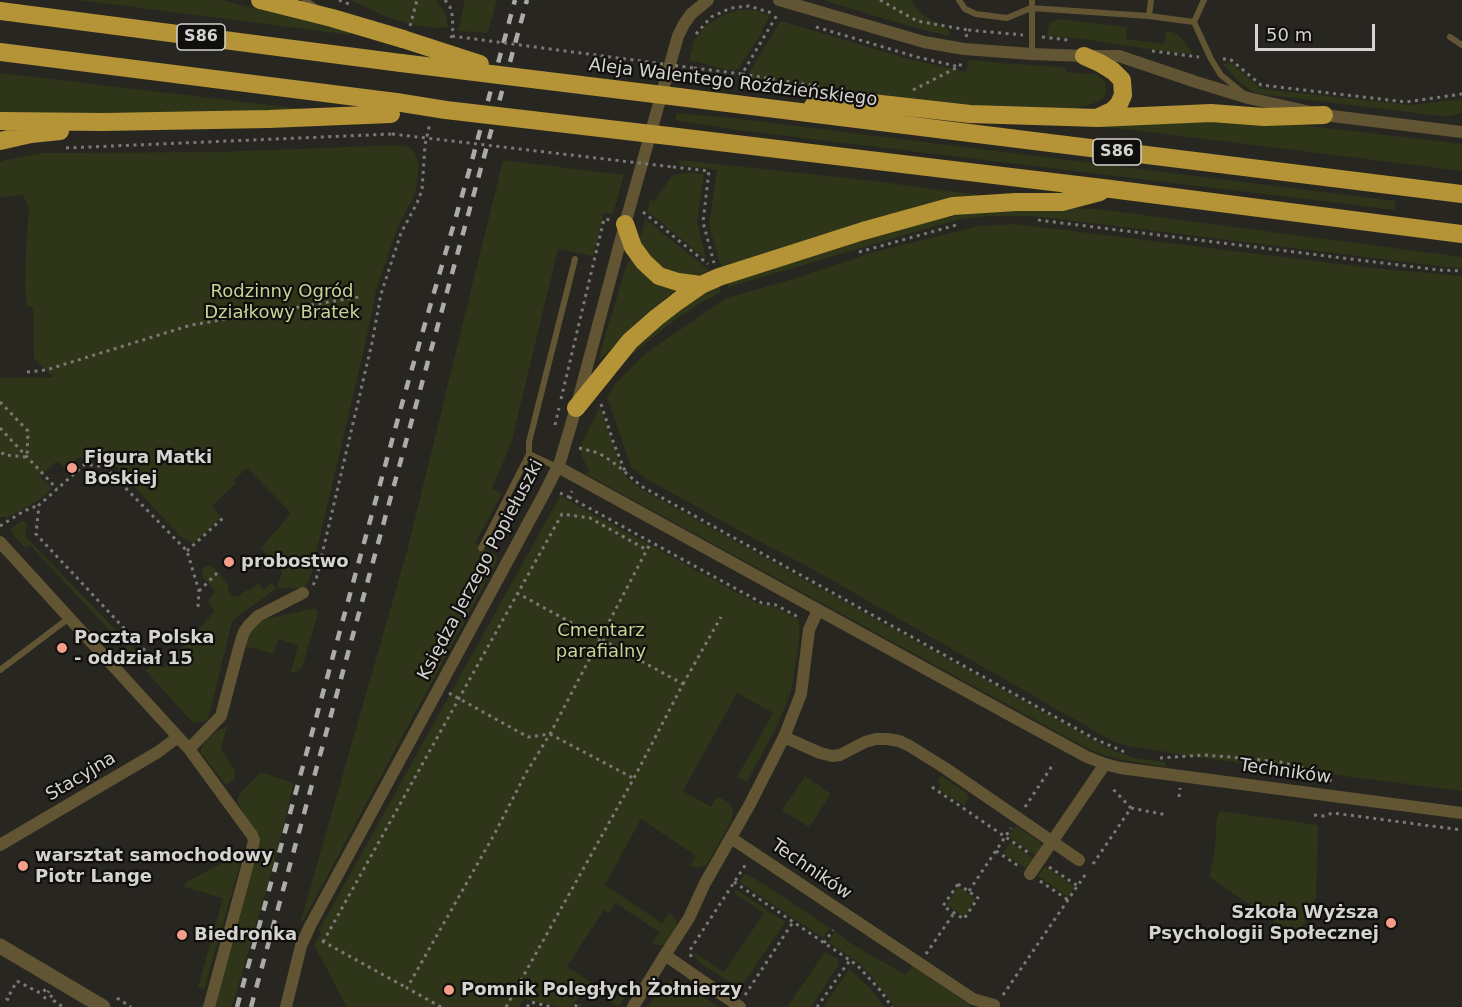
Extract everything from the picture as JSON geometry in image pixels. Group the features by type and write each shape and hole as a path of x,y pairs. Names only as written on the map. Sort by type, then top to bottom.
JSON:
{"highway":[{"path":"260,0 406,33 522,77"},
{"name":"Aleja Walentego Roździeńskiego","path":"0,11 1462,194"},
{"name":"S86","path":"0,51 439,114 669,136 1462,234"},
{"path":"1084,56 1113,71 1122,80 1123,94 1119,104 1112,111 1098,118"},
{"path":"772,109 863,102 970,114 1098,118 1211,113 1264,117 1324,115"},
{"path":"0,120 103,122 268,119 393,108"},
{"path":"0,141 103,122"},
{"path":"576,408 630,341 656,318 701,285 719,277 953,206 1062,202 1111,189"},
{"path":"625,224 633,247 644,262 659,276 678,282 701,285"}],"street":[{"name":"Księdza Jerzego Popiełuszki","path":"286,1007 301,945 310,926 571,446 576,408 678,36 691,14 708,0"},
{"path":"785,1 924,42 964,49 1032,54 1119,56 1248,98 1324,115 1462,132"},
{"name":"Techników","path":"558,467 1028,725 1087,757 1105,764 1120,768 1462,813"},
{"path":"0,542 178,736 248,828 254,840 208,1007"},
{"path":"189,749 221,716 240,644 249,625 258,616 303,593"},
{"path":"633,1007 688,918 784,737 801,694 809,630 818,610"},
{"name":"Stacyjna","path":"0,845 158,752 178,736"},
{"path":"784,737 832,756 840,755 876,739 899,741 945,768 1079,860"},
{"path":"1030,874 1105,764"},
{"name":"Techników","path":"731,838 973,999 994,998"},
{"path":"0,946 103,1007"},
{"path":"665,956 742,1002"}],"lane":[{"path":"305,0 332,18"},
{"path":"959,0 965,9 976,14 1007,18 1031,8 1149,16 1194,22"},
{"path":"1032,0 1032,54"},
{"path":"1149,16 1151,0"},
{"path":"1204,0 1194,22 1221,75 1248,98"},
{"path":"1450,37 1462,45"},
{"path":"481,548 529,454 529,442 575,259"},
{"path":"529,454 558,467"},
{"path":"0,670 70,617"}],"path":[{"path":"406,33 417,0"},
{"path":"445,0 453,17 450,44"},
{"path":"880,0 917,21 968,30 1067,40"},
{"path":"447,35 742,74 777,15 749,6 731,8 711,17 692,38"},
{"path":"811,25 917,57 960,67 968,30"},
{"path":"406,33 419,29"},
{"path":"1146,50 1211,59 1230,59 1261,86 1406,102 1462,94"},
{"path":"682,71 686,60"},
{"path":"303,593 316,579 372,343 381,294 401,233 422,190 425,145 439,114"},
{"path":"61,148 392,134 709,171 703,222 715,266 708,264 643,212"},
{"path":"655,169 658,158"},
{"path":"1038,220 1462,272"},
{"path":"859,252 961,223"},
{"path":"27,372 46,370 191,325 359,297"},
{"path":"595,408 600,399 626,473"},
{"path":"0,402 28,431 27,457"},
{"path":"0,428 57,489"},
{"path":"571,446 578,440"},
{"path":"571,446 600,453 641,486 784,567 1095,739 1134,755"},
{"path":"571,446 583,470 578,479"},
{"path":"0,450 4,455 27,457"},
{"path":"0,526 39,505 85,464 105,467 187,551 199,591 198,607"},
{"path":"569,497 762,603 776,605 802,619 809,630"},
{"path":"39,505 36,534 150,656"},
{"path":"324,942 562,514 590,518 647,550"},
{"path":"187,551 223,518"},
{"path":"407,988 495,833 651,542"},
{"path":"199,591 218,572"},
{"path":"519,594 683,684"},
{"path":"507,1007 721,617"},
{"path":"448,692 528,737 549,734 634,778"},
{"path":"1155,758 1204,755 1280,762 1303,768 1336,782"},
{"path":"932,787 1078,886"},
{"path":"1111,787 1131,808 1167,815"},
{"path":"994,998 1004,995 1131,808"},
{"path":"1314,815 1323,816 1333,813 1462,830"},
{"path":"690,950 753,854"},
{"path":"734,882 850,960 868,975 891,1007"},
{"path":"958,884 978,898 964,919 954,913 943,906 958,884"},
{"path":"924,956 954,913"},
{"path":"742,1002 793,922"},
{"path":"824,943 833,930"},
{"path":"318,939 441,1007"},
{"path":"817,1007 850,960"},
{"path":"9,1000 7,999 20,974"},
{"path":"17,981 38,992 49,991"},
{"path":"44,999 49,991"},
{"path":"49,991 50,998 63,1007"},
{"path":"527,1007 531,1002 552,1007"},
{"path":"575,1007 578,1003 580,1005"}],"green space":[{"path":"79,0 221,0 350,32 351,35"},
{"path":"350,0 436,0 446,15 448,27 414,25 387,17"},
{"path":"465,0 497,0 487,33 458,31"},
{"path":"823,0 913,0 912,2 922,14 949,31 948,36 895,22"},
{"path":"738,10 755,10 770,15 763,31 739,68 724,69 689,60 694,41 705,26 723,15"},
{"path":"1060,19 1127,27 1126,39 1164,44 1166,31 1172,32 1180,37 1193,53 1048,36 1049,25"},
{"path":"781,21 909,59 966,72 969,60 1065,67 1066,72 1097,74 1105,82 1106,90 1104,97 1098,102 1070,110 912,103 748,81 750,71"},
{"path":"1230,62 1261,89 1411,105 1462,99 1462,113 1441,116 1260,94 1251,91 1235,78 1223,64"},
{"path":"0,73 312,110 313,111 0,114"},
{"path":"677,113 1395,201 1395,210 737,130 675,120"},
{"path":"1269,121 1462,144 1462,171 1082,125 1082,123"},
{"name":"Rodzinny Ogród Działkowy Bratek","path":"397,145 409,147 415,153 419,165 416,189 398,226 376,291 310,579 303,588 277,588 282,571 261,548 291,513 247,468 234,480 236,483 212,506 221,517 193,544 179,535 111,461 78,458 65,468 57,461 40,476 52,489 39,500 8,517 0,517 0,378 53,377 34,359 33,307 27,306 25,290 29,210 23,194 0,198 0,163 42,153 219,152"},
{"path":"503,160 624,175 613,214 604,213 593,256 558,249 511,444 492,488 502,494 475,543 496,555 497,561 300,924 407,551"},
{"path":"679,160 980,195 886,216 721,267 709,224 717,170 679,165"},
{"path":"690,172 704,174 697,222 706,259 647,211 650,199 653,202 672,176"},
{"path":"1048,208 1098,209 1462,257 1462,269 1060,219 991,216 942,224 729,287 727,282 940,219 963,214"},
{"path":"645,219 710,271 693,277 663,271 639,243"},
{"path":"1016,224 1372,268 1462,276 1462,791 1202,758 1114,742 814,570 645,478 631,467 607,397 616,383 645,354 726,298 790,280 874,252 979,226"},
{"path":"630,259 677,289 639,320 600,360 603,343"},
{"path":"719,286 721,292 676,319 625,360 637,344 692,299"},
{"path":"600,407 625,476 641,489 1110,749 1134,758 1166,762 1166,767 1123,760 1090,750 586,474 589,470 580,449"},
{"name":"Cmentarz parafialny","path":"560,496 747,598 761,605 775,607 799,620 799,641 791,692 775,730 747,782 737,777 773,713 737,693 683,791 711,807 719,797 733,808 732,819 705,866 696,868 690,866 696,856 641,819 605,885 662,923 669,913 676,920 676,927 665,945 657,945 653,942 659,932 615,903 609,913 604,910 567,966 615,999 619,993 623,996 624,999 618,1007 589,989 585,995 582,993 572,1007 560,1007 524,999 519,1007 347,1007 314,945 321,934 319,930"},
{"path":"21,521 27,524 25,536 138,653 136,659 30,545 25,548 13,535 11,529"},
{"path":"206,566 212,566 228,584 228,590 233,596 238,597 258,583 264,589 272,583 277,588 232,622 208,720 193,723 146,671 153,664 164,668 215,611 207,602 215,591 202,575 202,570"},
{"path":"316,608 318,613 302,668 295,673 291,672 298,645 278,639 274,654 244,646 248,632 258,623 266,619"},
{"path":"227,726 221,748 235,771 234,780 226,785 200,752 204,743 214,733"},
{"path":"261,772 293,783 293,787 273,867 232,1007 214,1007 257,835 238,803 238,798"},
{"path":"805,776 831,794 809,827 782,810"},
{"path":"941,776 967,793 969,798 964,805 938,789 941,784 937,782"},
{"path":"1219,811 1318,825 1316,897 1311,913 1296,936 1272,931 1277,923 1209,877 1215,851"},
{"path":"1016,826 1040,842 1042,848 1036,856 1008,836"},
{"path":"1011,842 1034,859 1027,869 1003,853"},
{"path":"244,851 204,989 198,987 223,898 184,887 185,883"},
{"path":"1045,866 1075,887 1068,897 1038,876"},
{"path":"745,873 830,928 823,938 739,882"},
{"path":"958,888 976,899 964,917 947,905"},
{"path":"737,890 785,922 740,989 700,963 692,952 724,972 764,913 734,893"},
{"path":"835,932 906,975 913,965 972,1007 895,1007 859,963 828,942"},
{"path":"825,952 838,959 839,964 811,1007 787,1007"},
{"path":"849,969 870,988 884,1007 823,1007"},
{"path":"670,980 683,983 719,1007 647,1007 661,986"}],"railway":[{"path":"237,1007 515,0"},
{"path":"251,1007 527,0"}],"place":[{"name":"Figura Matki Boskiej","path":"72,468"},
{"name":"probostwo","path":"229,562"},
{"name":"Poczta Polska - oddział 15","path":"62,648"},
{"name":"warsztat samochodowy Piotr Lange","path":"23,866"},
{"name":"Szkoła Wyższa Psychologii Społecznej","path":"1391,923"},
{"name":"Biedronka","path":"182,935"},
{"name":"Pomnik Poległych Żołnierzy","path":"449,990"}]}
